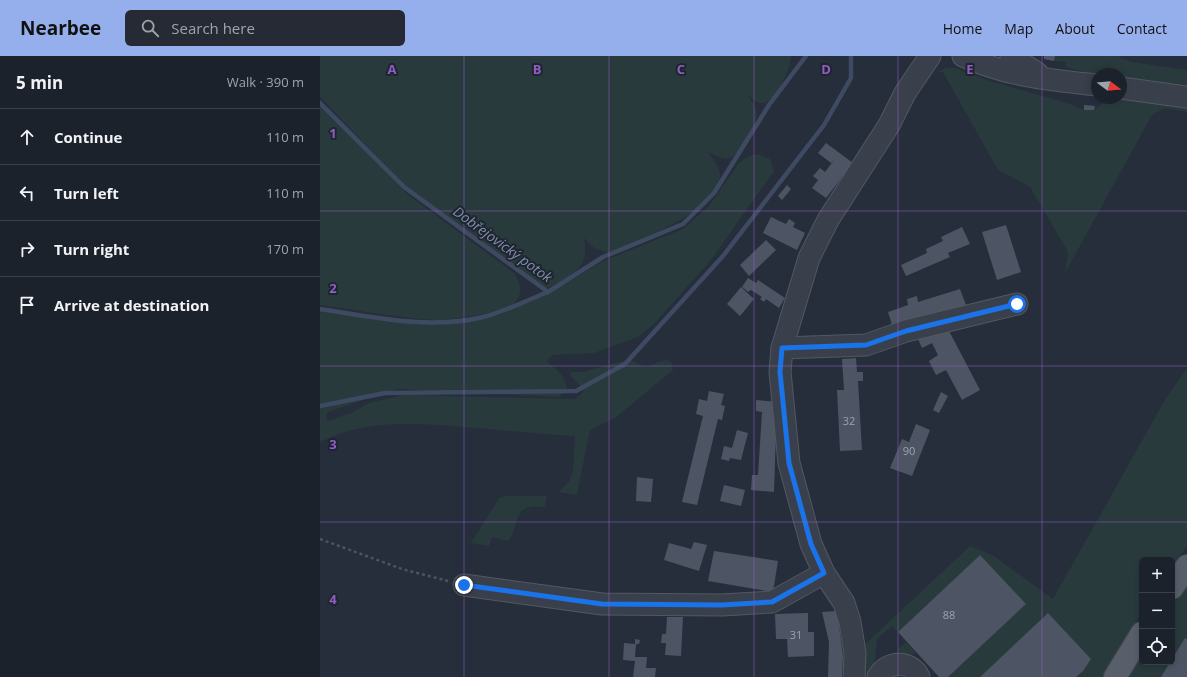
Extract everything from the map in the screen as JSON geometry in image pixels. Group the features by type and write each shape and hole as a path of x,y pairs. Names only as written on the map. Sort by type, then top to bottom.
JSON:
{"main road":[{"path":"1175,584 1187,566"},
{"path":"1115,677 1139,638"}],"street":[{"path":"854,677 855,653 850,622 844,603 824,573 811,544 789,463 780,372 782,348 809,258 828,220 889,125 905,93 930,56"},
{"path":"963,56 990,67 1018,74 1048,80 1091,85"},
{"path":"1011,56 1048,80"},
{"path":"1127,89 1187,96"},
{"path":"782,348 866,345 906,331 1017,304"},
{"path":"464,585 602,604 722,605 772,602 824,573"},
{"path":"878,677 884,669 898,664 912,668 919,677"}],"path":[{"path":"320,539 402,569 464,585"}],"shaded area":[{"path":"320,56 791,56 786,76 778,90 768,101 761,103 747,95 755,107 757,116 742,146 734,156 731,158 725,158 708,152 717,164 720,173 717,187 707,200 693,212 675,223 609,253 594,248 584,238 585,253 582,264 574,273 544,289 500,259 409,190 320,97"},
{"path":"1055,56 1121,56 1120,58 1132,62 1187,70 1187,89 1127,81 1127,68 1091,68 1091,74 1066,67 1066,62 1054,61"},
{"path":"946,68 955,68 990,81 1070,104 1084,110 1094,110 1102,104 1127,104 1127,99 1187,103 1187,112 1164,108 1152,115 1065,273 1068,252 1030,187 998,170 943,72 938,72"},
{"path":"320,100 407,194 514,273 520,285 520,294 516,302 497,311 451,319 435,320 392,316 320,305"},
{"path":"758,154 770,159 774,171 711,260 654,324 638,337 594,353 553,355 549,358 547,362 562,376 567,388 559,397 399,389 328,412 326,416 328,421 351,413 369,403 403,395 574,399 584,390 570,375 571,372 583,372 630,359 643,366 650,366 667,360 672,363 673,370 615,418 590,430 577,495 558,492 569,482 573,471 575,436 438,425 398,424 358,429 339,434 320,442 320,310 437,325 468,322 502,314 567,283 601,262 683,229 709,206 739,163 749,156"},
{"path":"1187,368 1187,546 1175,564 1175,557 1139,557 1139,617 1130,631 1107,677 1076,677 1091,659 1048,613 980,677 948,677 1026,604 980,555 898,632 892,626 877,639 873,677 859,677 860,649 970,546 994,556 1053,599 1166,398"},
{"path":"547,496 545,507 526,508 522,511 508,541 492,537 489,546 471,543 500,497"},
{"path":"1187,586 1187,639 1185,639 1175,654 1175,629 1175,602"},
{"path":"906,642 916,652 907,659 899,658 897,650"},
{"path":"1139,653 1139,665 1168,665 1161,677 1124,677"}],"building":[{"path":"1044,56 1055,56 1054,61 1044,59"},
{"path":"1084,105 1095,106 1094,110 1084,110"},
{"path":"826,143 853,163 826,198 812,188 818,180 813,176 820,168 825,172 834,160 831,163 818,153"},
{"path":"787,185 791,189 782,200 778,196"},
{"path":"771,217 786,224 789,219 795,223 793,227 805,233 797,250 763,233"},
{"path":"1006,225 1021,272 997,280 982,232"},
{"path":"962,227 970,244 948,253 950,257 906,276 901,265 927,253 926,249 943,241 941,237"},
{"path":"766,240 776,250 749,276 740,265"},
{"path":"748,278 756,283 758,280 785,298 779,308 766,299 764,302 760,299 762,297 751,290 748,292 742,287"},
{"path":"741,287 754,299 740,316 727,304"},
{"path":"960,289 969,313 923,321 922,316 892,325 888,312 908,305 907,299 917,296 918,302"},
{"path":"947,327 980,390 962,400 946,370 936,375 929,361 938,355 932,343 922,348 915,332"},
{"path":"856,358 857,372 863,372 863,381 858,381 862,450 840,451 837,390 844,390 842,359"},
{"path":"709,391 724,394 721,405 725,406 722,420 718,419 697,505 682,502 703,416 696,414 699,399 707,401"},
{"path":"941,392 948,396 939,413 933,410"},
{"path":"756,400 777,402 774,492 751,490 752,475 758,475 762,412 756,411"},
{"path":"916,424 930,430 912,476 890,468 902,439 909,442"},
{"path":"737,430 748,433 741,460 730,458 729,461 721,459 724,446 732,448"},
{"path":"637,477 653,479 651,502 636,501"},
{"path":"724,485 745,490 741,506 720,501"},
{"path":"694,542 707,545 699,571 664,560 669,543 691,549"},
{"path":"714,551 778,561 773,592 708,581"},
{"path":"980,555 1026,604 948,677 939,677 898,632"},
{"path":"837,611 843,656 842,677 828,677 829,642 822,612"},
{"path":"808,613 808,632 814,632 814,656 788,657 787,639 776,639 775,614"},
{"path":"1048,613 1091,659 1083,671 1076,677 980,677"},
{"path":"667,617 683,617 681,656 665,655 666,643 661,643 662,634 666,634"},
{"path":"1185,638 1187,639 1187,677 1161,677 1168,665 1175,665 1175,654"},
{"path":"635,639 640,640 639,644 636,644 635,657 647,657 646,668 656,668 655,677 633,677 635,661 623,660 624,643 635,644"}],"waterway":[{"name":"Dobřejovický potok","path":"320,103 404,187 548,292 603,257 683,224 714,193 769,105 806,56"},
{"path":"320,406 385,393 576,391 625,364 723,256 824,125 851,78 851,56"},
{"path":"320,309 402,321 463,321 491,315 548,292"}],"route":[{"path":"464,585 602,604 722,605 772,602 792,592 824,573 811,544 789,463 780,372 782,348 866,345 906,331 1017,304"}]}
